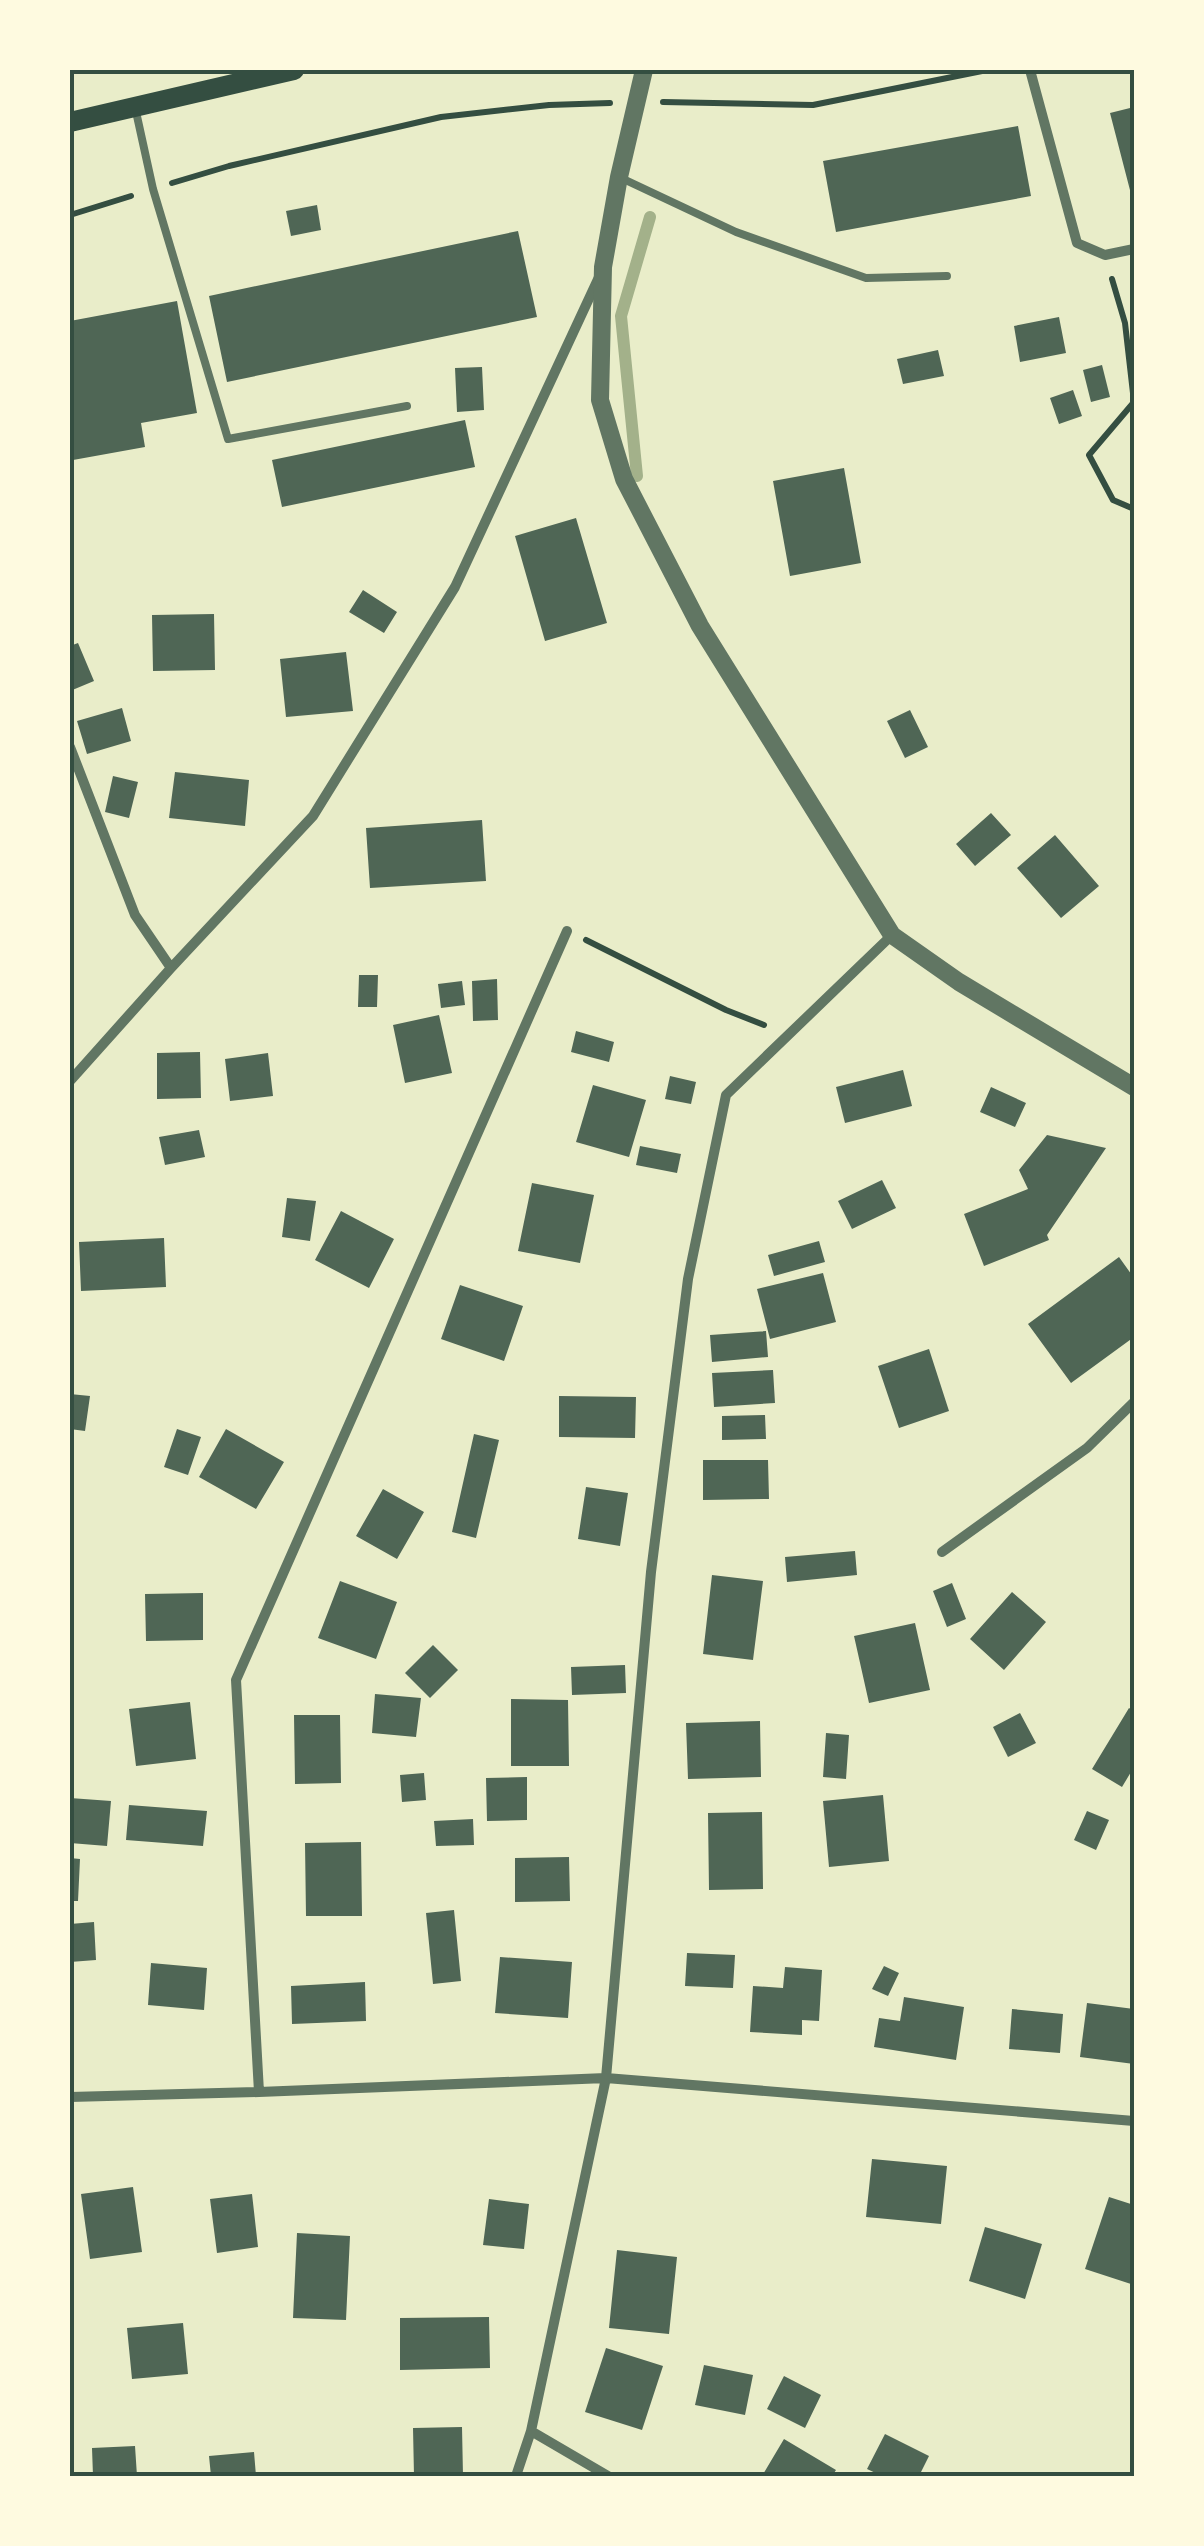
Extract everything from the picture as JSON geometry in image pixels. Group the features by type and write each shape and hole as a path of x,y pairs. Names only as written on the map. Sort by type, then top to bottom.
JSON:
{"main road":[{"path":"70,122 294,70"}],"street":[{"path":"644,70 619,177 604,268 600,400 624,480 700,626 892,936 959,982 1134,1087"},
{"path":"1030,70 1077,242 1105,256 1134,249"},
{"path":"70,1081 313,816 455,587 604,268"},
{"path":"70,747 135,915 171,968"},
{"path":"258,2092 236,1680 567,930"},
{"path":"516,2476 530,2431 606,2078 650,1572 688,1279 726,1095 892,936"},
{"path":"942,1552 1087,1448 1134,1402"},
{"path":"70,2096 606,2078 1134,2121"},
{"path":"530,2431 608,2476"}],"lane":[{"path":"135,107 153,189 228,439 408,406"},
{"path":"619,177 736,232 866,278 947,276"}],"path":[{"path":"70,215 229,166 441,117 549,105 638,101 812,105 986,70"},
{"path":"1105,256 1125,323 1134,402 1089,455 1113,500 1134,509"},
{"path":"567,930 726,1010 786,1035"}],"building":[{"path":"1134,107 1134,193 1131,194 1110,113"},
{"path":"1018,126 1031,196 836,232 823,161"},
{"path":"317,205 321,230 291,236 286,211"},
{"path":"518,231 537,317 227,382 209,296"},
{"path":"177,301 197,413 141,423 145,447 73,460 70,321"},
{"path":"1059,317 1066,353 1020,362 1014,326"},
{"path":"938,350 944,376 903,384 897,359"},
{"path":"1102,365 1110,397 1091,402 1083,370"},
{"path":"482,367 484,410 457,412 455,368"},
{"path":"1073,390 1082,416 1059,424 1050,398"},
{"path":"465,420 475,467 282,507 272,460"},
{"path":"844,468 861,563 790,576 773,481"},
{"path":"576,518 607,623 545,641 515,536"},
{"path":"363,590 397,612 384,633 349,612"},
{"path":"214,614 215,670 153,671 152,615"},
{"path":"78,643 94,681 70,691 70,646"},
{"path":"346,652 353,711 286,717 280,659"},
{"path":"122,708 131,741 87,754 77,721"},
{"path":"910,710 928,747 905,758 887,721"},
{"path":"175,772 249,780 245,826 169,818"},
{"path":"113,776 138,782 129,818 105,812"},
{"path":"991,813 1011,835 975,866 956,844"},
{"path":"482,820 486,881 370,888 366,828"},
{"path":"1055,835 1099,886 1061,918 1017,868"},
{"path":"359,975 378,975 377,1007 358,1007"},
{"path":"497,979 498,1020 473,1021 472,981"},
{"path":"462,981 465,1005 441,1008 438,984"},
{"path":"439,1015 452,1073 405,1083 393,1025"},
{"path":"576,1031 614,1042 609,1062 571,1052"},
{"path":"200,1052 201,1098 157,1099 157,1053"},
{"path":"268,1053 273,1096 230,1101 225,1059"},
{"path":"903,1070 912,1106 845,1123 836,1087"},
{"path":"670,1076 696,1082 691,1104 665,1099"},
{"path":"593,1085 646,1100 629,1157 576,1142"},
{"path":"991,1087 1026,1103 1015,1127 980,1112"},
{"path":"199,1130 205,1157 165,1165 159,1137"},
{"path":"1047,1135 1106,1148 1047,1235 1049,1240 984,1266 964,1214 1028,1189 1019,1170"},
{"path":"640,1146 681,1154 677,1173 636,1165"},
{"path":"882,1180 896,1208 852,1229 838,1201"},
{"path":"532,1183 594,1195 580,1263 518,1251"},
{"path":"287,1198 316,1201 310,1241 282,1237"},
{"path":"341,1211 394,1239 369,1288 315,1260"},
{"path":"164,1238 166,1287 81,1291 79,1242"},
{"path":"819,1241 825,1262 774,1276 768,1255"},
{"path":"1119,1257 1134,1278 1134,1337 1071,1383 1028,1324"},
{"path":"823,1273 836,1322 770,1339 757,1289"},
{"path":"460,1285 523,1306 504,1361 441,1339"},
{"path":"766,1331 768,1357 712,1362 710,1335"},
{"path":"929,1349 949,1411 899,1428 878,1366"},
{"path":"773,1370 775,1403 714,1407 712,1373"},
{"path":"70,1394 90,1396 85,1431 70,1429"},
{"path":"559,1396 636,1397 635,1438 559,1437"},
{"path":"765,1415 766,1439 722,1440 722,1416"},
{"path":"177,1429 201,1437 188,1475 164,1467"},
{"path":"226,1429 284,1462 256,1509 199,1477"},
{"path":"474,1434 499,1440 476,1538 452,1532"},
{"path":"703,1460 768,1460 769,1499 703,1500"},
{"path":"586,1487 628,1493 620,1546 578,1539"},
{"path":"383,1489 424,1512 397,1559 356,1536"},
{"path":"855,1551 857,1575 787,1582 785,1557"},
{"path":"712,1575 763,1581 753,1660 703,1654"},
{"path":"340,1581 397,1602 376,1659 318,1638"},
{"path":"952,1583 966,1619 947,1627 933,1591"},
{"path":"1012,1592 1046,1622 1004,1670 970,1639"},
{"path":"203,1593 203,1640 146,1641 145,1594"},
{"path":"915,1623 930,1690 869,1703 854,1636"},
{"path":"433,1645 458,1670 430,1698 405,1673"},
{"path":"625,1665 626,1693 572,1695 571,1667"},
{"path":"375,1694 421,1698 416,1737 372,1733"},
{"path":"511,1699 568,1700 569,1766 511,1766"},
{"path":"190,1702 196,1759 136,1766 129,1709"},
{"path":"1129,1708 1134,1711 1134,1767 1122,1787 1092,1769"},
{"path":"1020,1713 1036,1743 1008,1757 993,1727"},
{"path":"294,1715 340,1715 341,1783 295,1784"},
{"path":"760,1721 761,1777 688,1779 686,1723"},
{"path":"826,1733 849,1735 846,1779 823,1777"},
{"path":"424,1773 426,1800 402,1802 400,1775"},
{"path":"527,1777 527,1820 487,1821 486,1778"},
{"path":"883,1795 889,1861 829,1867 823,1801"},
{"path":"70,1798 111,1801 107,1846 70,1843"},
{"path":"129,1805 207,1811 203,1846 126,1840"},
{"path":"1087,1811 1109,1820 1096,1850 1074,1840"},
{"path":"762,1812 763,1889 709,1890 708,1813"},
{"path":"473,1819 474,1845 436,1846 434,1821"},
{"path":"361,1842 362,1916 306,1916 305,1843"},
{"path":"569,1857 570,1901 515,1902 515,1858"},
{"path":"70,1858 80,1859 78,1901 70,1901"},
{"path":"454,1910 461,1981 433,1984 426,1913"},
{"path":"94,1922 96,1960 70,1962 70,1924"},
{"path":"687,1953 735,1955 733,1988 685,1986"},
{"path":"500,1957 572,1962 568,2018 495,2013"},
{"path":"151,1963 207,1968 204,2010 148,2005"},
{"path":"884,1966 899,1973 888,1996 872,1989"},
{"path":"785,1967 822,1970 819,2021 802,2020 802,2035 750,2032 753,1986 783,1988"},
{"path":"365,1982 366,2021 292,2024 291,1986"},
{"path":"904,1997 964,2007 956,2060 874,2047 879,2018 900,2021"},
{"path":"1087,2003 1134,2009 1134,2064 1080,2057"},
{"path":"1012,2009 1063,2014 1060,2053 1009,2049"},
{"path":"872,2159 947,2166 941,2224 866,2217"},
{"path":"133,2187 142,2252 90,2259 81,2194"},
{"path":"252,2194 258,2247 217,2253 210,2199"},
{"path":"1109,2197 1134,2205 1134,2285 1085,2269"},
{"path":"489,2199 529,2204 524,2249 483,2245"},
{"path":"985,2227 1042,2244 1025,2299 969,2281"},
{"path":"297,2233 350,2236 346,2320 293,2318"},
{"path":"617,2250 677,2257 669,2334 609,2328"},
{"path":"489,2317 490,2368 400,2370 400,2318"},
{"path":"183,2323 188,2374 132,2379 127,2328"},
{"path":"606,2348 663,2366 642,2430 585,2412"},
{"path":"704,2365 753,2375 745,2415 695,2405"},
{"path":"784,2376 821,2395 805,2428 767,2409"},
{"path":"462,2427 463,2476 414,2476 413,2428"},
{"path":"885,2434 929,2456 919,2476 882,2476 867,2469"},
{"path":"784,2439 836,2470 832,2476 762,2476"},
{"path":"135,2446 137,2476 93,2476 92,2448"},
{"path":"254,2452 256,2476 211,2476 209,2456"}],"waterway":[{"path":"637,476 621,316 650,217"}]}
